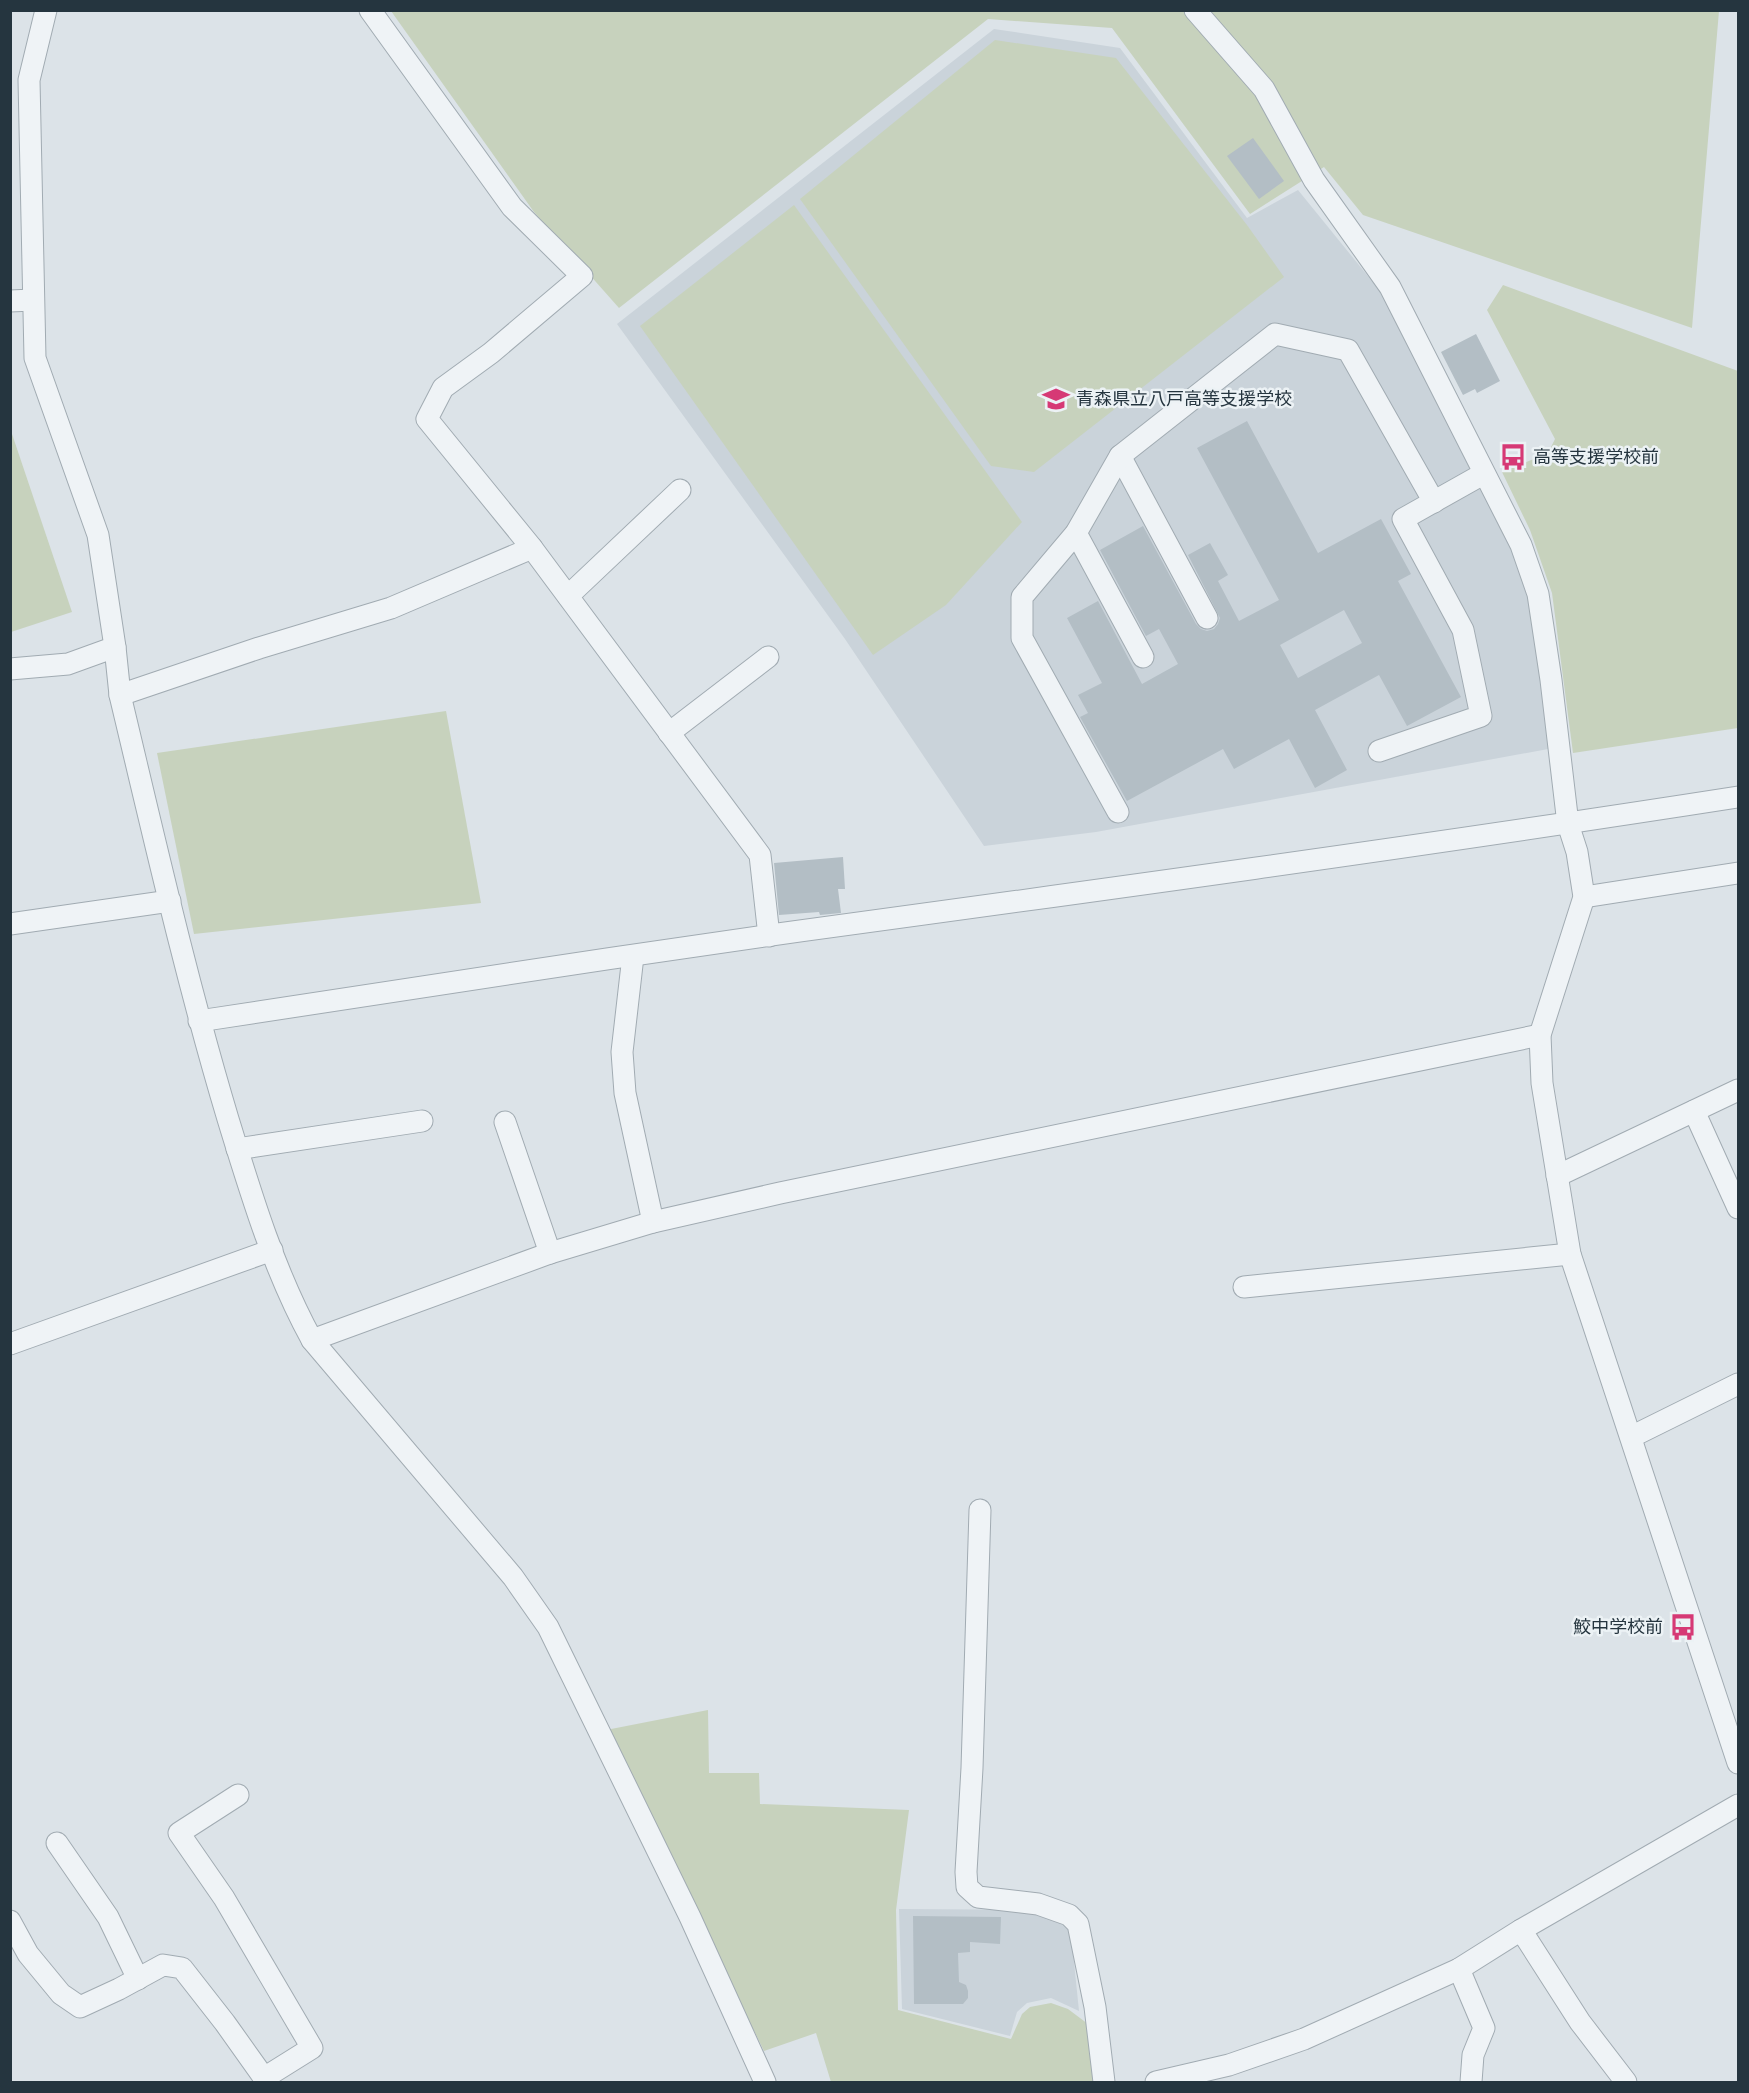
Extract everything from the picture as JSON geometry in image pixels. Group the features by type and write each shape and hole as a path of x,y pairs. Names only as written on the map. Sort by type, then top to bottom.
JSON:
{"street":[{"path":"46,10 28,80 35,358 98,535 120,695 199,1021 237,1149 272,1250 295,1310 312,1340 513,1577 548,1627 690,1917 765,2082"},
{"path":"370,10 512,207 582,276 491,353 443,388 427,419 532,548 760,855 769,936"},
{"path":"1196,10 1264,89 1314,180 1390,287 1521,545 1538,594 1568,824 1577,852 1584,897 1540,1035 1542,1083 1570,1254 1738,1763"},
{"path":"10,301 33,300"},
{"path":"1118,812 1022,638 1022,597 1076,533 1120,456 1275,334 1348,350 1434,502"},
{"path":"1120,456 1207,618"},
{"path":"1379,751 1481,716 1463,630 1402,519 1483,474"},
{"path":"568,596 680,490"},
{"path":"1076,533 1143,657"},
{"path":"120,695 259,648 391,608 532,548"},
{"path":"10,669 68,664 115,647"},
{"path":"669,734 768,657"},
{"path":"199,1021 769,936 1568,824 1738,797"},
{"path":"1584,897 1738,873"},
{"path":"10,924 170,901"},
{"path":"633,956 622,1052 625,1093 653,1222"},
{"path":"312,1340 550,1253 653,1222 780,1193 1540,1035"},
{"path":"1557,1176 1738,1090"},
{"path":"1694,1110 1738,1208"},
{"path":"237,1149 422,1122"},
{"path":"505,1122 550,1253"},
{"path":"10,1344 272,1250"},
{"path":"1244,1287 1570,1254"},
{"path":"1631,1437 1738,1384"},
{"path":"980,1510 967,1887 978,1897 1038,1904 1069,1915 1078,1924 1095,2007 1104,2082"},
{"path":"10,1922 28,1954 54,1986 61,1994 80,2007 163,1965 182,1968 225,2023 265,2080 312,2048 224,1898 179,1833 237,1795"},
{"path":"1156,2082 1229,2065 1304,2039 1459,1969 1521,1930 1738,1805"},
{"path":"57,1843 108,1917 138,1979"},
{"path":"1521,1930 1580,2022 1626,2082"},
{"path":"1459,1969 1484,2028 1473,2055 1471,2082"}],"shaded area":[{"name":"青森県立八戸高等支援学校","path":"994,29 1120,48 1247,218 1298,190 1380,291 1521,545 1559,747 1096,832 984,846 845,639 617,324"},
{"path":"899,1909 1036,1910 1058,1921 1071,1933 1079,2011 1051,1998 1027,2003 1017,2012 1010,2036 902,2009"}],"green space":[{"path":"391,11 1719,11 1692,328 1363,215 1324,167 1250,214 1112,28 988,19 619,308 534,212"},
{"path":"995,40 1116,58 1247,225 1284,277 1034,472 991,466 800,199"},
{"path":"794,205 1022,522 946,605 873,655 640,326"},
{"path":"1503,285 1738,371 1738,728 1573,753 1552,593 1530,530 1502,472 1548,453 1555,439 1487,310"},
{"path":"10,428 72,612 11,632 10,632"},
{"path":"446,711 481,903 194,934 157,753"},
{"path":"708,1710 709,1773 759,1773 760,1804 909,1810 896,1910 898,2010 1011,2039 1022,2014 1030,2007 1051,2003 1068,2009 1088,2024 1093,2082 831,2082 816,2033 764,2051 606,1730"}],"building":[{"path":"1253,138 1284,181 1259,199 1227,156"},
{"path":"1476,334 1500,381 1477,393 1475,389 1463,395 1441,352"},
{"path":"1247,421 1318,553 1381,519 1411,574 1398,581 1461,697 1407,726 1379,675 1315,710 1347,770 1315,788 1289,739 1234,769 1223,749 1127,801 1080,717 1088,713 1078,695 1102,683 1067,618 1098,601 1142,684 1178,664 1159,629 1146,636 1100,550 1143,526 1196,624 1207,631 1214,629 1220,618 1188,555 1210,543 1228,575 1218,581 1239,621 1279,600 1197,448","holes":["1344,610 1362,643 1298,678 1280,645"]},
{"path":"843,857 845,889 838,889 841,913 779,915 774,863"},
{"path":"913,1916 1001,1917 1000,1944 970,1942 970,1952 958,1953 959,1982 966,1985 968,1991 968,1998 963,2004 914,2004"}],"place":[{"name":"青森県立八戸高等支援学校","path":"1056,399"},
{"name":"高等支援学校前","path":"1513,457"},
{"name":"鮫中学校前","path":"1683,1627"}]}
